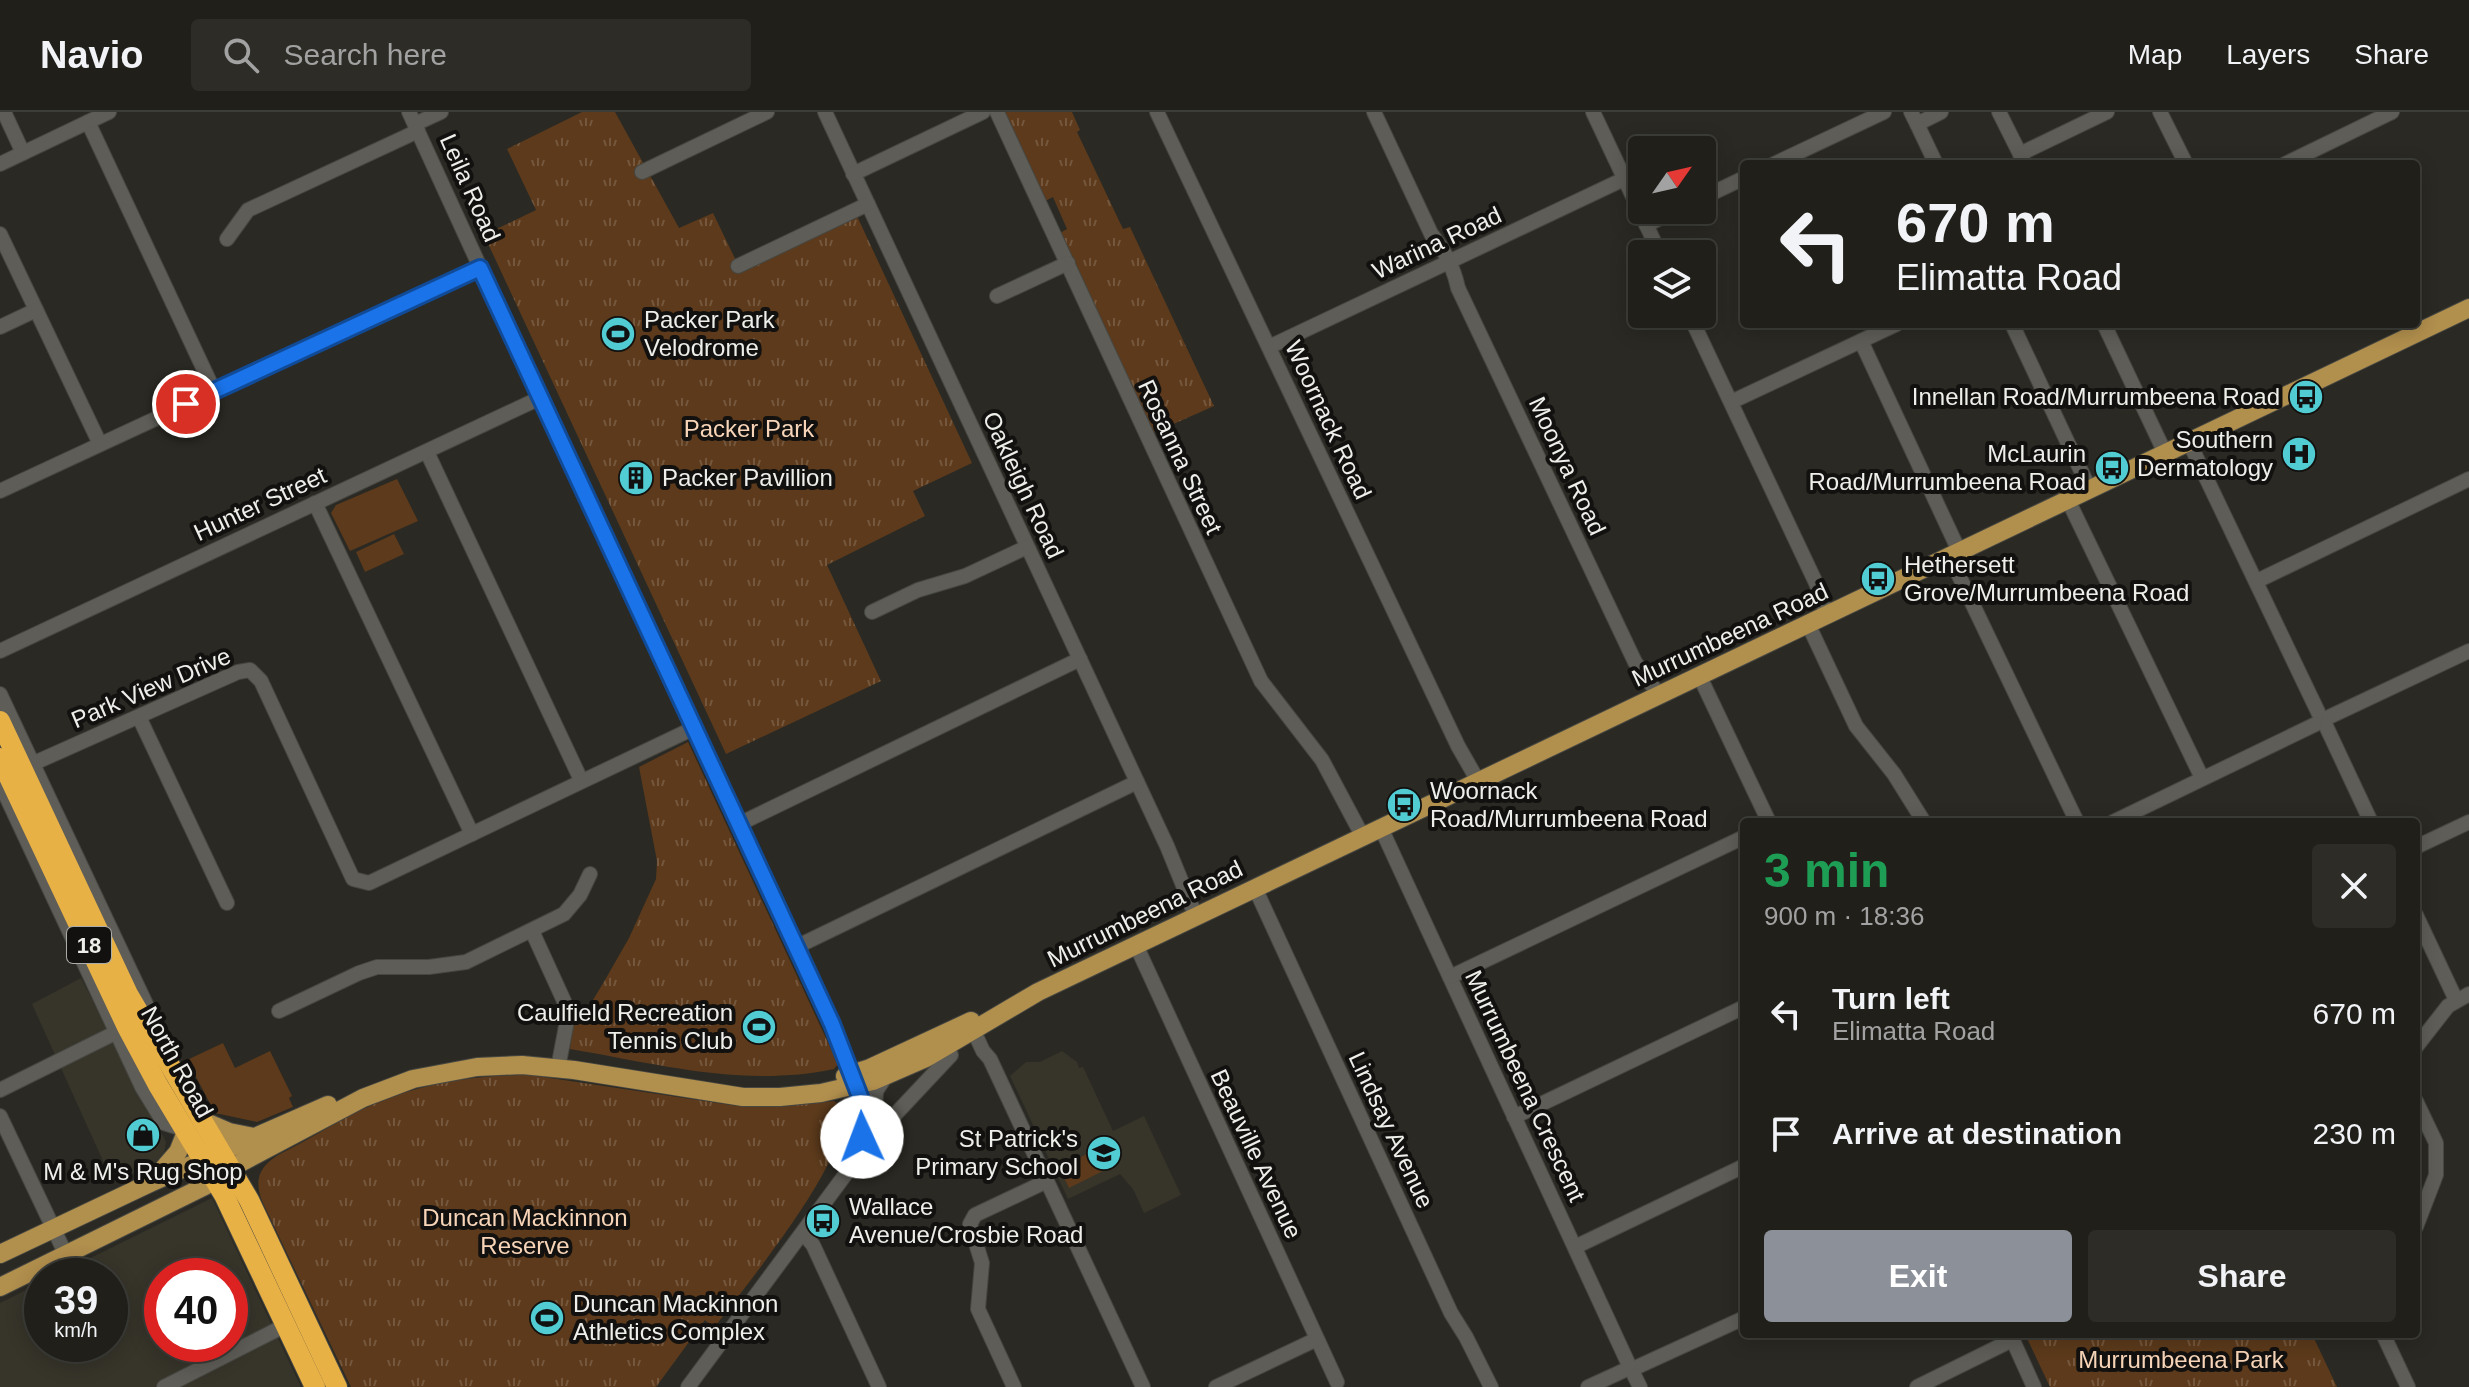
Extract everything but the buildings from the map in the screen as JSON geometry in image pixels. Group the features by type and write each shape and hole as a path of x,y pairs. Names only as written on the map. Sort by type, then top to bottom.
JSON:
{"highway":[{"name":"North Road","path":"0,721 9,766 122,1030 217,1165 249,1200 337,1387"},
{"name":"North Road","path":"9,766 128,994 152,1028 172,1071 190,1127"},
{"name":"North Road","path":"217,1165 315,1387"}],"main road":[{"name":"Murrumbeena Road","path":"853,1081 2469,308"},
{"name":"Murrumbeena Road","path":"217,1165 254,1137 371,1084 420,1067 495,1055 743,1097 788,1097 886,1076 940,1051 974,1024"},
{"name":"Murrumbeena Road","path":"217,1165 270,1148 363,1098 413,1079 457,1069 495,1065 558,1064"},
{"path":"150,1183 174,1158 190,1127 254,1137"},
{"path":"249,1200 252,1171 270,1148"},
{"path":"0,1254 150,1183 217,1165"},
{"path":"0,1287 66,1255 217,1165"}],"street":[{"path":"4,112 23,153"},
{"path":"0,164 109,112"},
{"path":"227,239 248,210 414,123 441,112"},
{"path":"642,172 767,112"},
{"name":"Oakleigh Road","path":"825,112 1199,915"},
{"path":"853,174 983,112"},
{"name":"Rosanna Street","path":"997,112 1261,681 1322,760 1359,838"},
{"name":"Woornack Road","path":"1157,112 1475,782"},
{"name":"Moonya Road","path":"1374,112 1446,263 1450,280 1458,288 1653,697"},
{"path":"1593,112 1653,240"},
{"path":"1781,160 1861,117 1884,112"},
{"path":"1934,160 1914,118 1941,112"},
{"path":"1999,112 2023,159 2081,118 2107,112"},
{"path":"2160,112 2184,160"},
{"path":"2293,160 2392,112"},
{"path":"88,122 214,391"},
{"name":"Leila Road","path":"414,123 832,1024 869,1129"},
{"name":"Warina Road","path":"1269,347 1624,179"},
{"path":"1716,191 1740,180"},
{"path":"738,266 868,204"},
{"path":"0,234 100,444"},
{"path":"997,296 1068,263"},
{"path":"0,491 480,268"},
{"path":"0,327 36,310"},
{"path":"1696,328 1816,583 1824,593 1830,613"},
{"path":"1731,402 1889,328"},
{"path":"2014,328 2090,490"},
{"path":"2106,328 2165,453"},
{"path":"1861,341 2075,818"},
{"name":"Hunter Street","path":"0,651 540,398"},
{"path":"2189,442 2369,818"},
{"path":"427,452 581,780"},
{"path":"2257,581 2469,479"},
{"path":"2068,500 2202,778"},
{"path":"315,503 472,834 694,728"},
{"path":"872,612 918,590 965,576 1027,547"},
{"path":"1808,624 1856,726 1894,774 1922,818"},
{"path":"2121,818 2469,651"},
{"path":"739,824 1080,659"},
{"name":"Park View Drive","path":"9,766 139,717 238,672 250,670 261,681 353,879 369,883 472,834"},
{"path":"1699,675 1767,818"},
{"path":"0,694 9,766"},
{"path":"139,717 227,903"},
{"path":"796,947 1137,782"},
{"path":"2420,845 2469,822"},
{"name":"Murrumbeena Crescent","path":"1381,828 1633,1373"},
{"path":"1450,977 1740,839"},
{"path":"279,1011 377,967 429,967 466,962 564,914 580,895 590,874"},
{"name":"Lindsay Avenue","path":"1255,888 1451,1313 1491,1387"},
{"path":"2420,922 2463,997 2448,1006 2420,1042"},
{"path":"532,931 564,1001 567,1021 558,1064"},
{"name":"Beauville Avenue","path":"1136,945 1337,1382"},
{"path":"1514,1117 1740,1009"},
{"path":"974,1024 989,1049 990,1059 1143,1387"},
{"path":"0,1090 122,1030"},
{"path":"869,1129 890,1120 951,1055"},
{"path":"697,1383 852,1166 869,1129 875,1092 886,1076"},
{"path":"2420,1109 2436,1143 2436,1175 2420,1217"},
{"path":"0,1116 66,1255"},
{"path":"1575,1247 1740,1168"},
{"path":"1014,1387 978,1309 982,1263 970,1224 975,1215 1047,1181"},
{"path":"803,1233 813,1245 879,1387"},
{"path":"1588,1387 1633,1373 1740,1320"},
{"path":"164,1387 286,1325"},
{"path":"1917,1387 2009,1338"},
{"path":"2011,1338 2034,1387"},
{"path":"2385,1338 2408,1387"},
{"path":"1216,1387 1317,1339"}],"shaded area":[{"path":"81,978 166,1142 164,1154 153,1164 113,1183 32,1004"},
{"name":"St Patrick's Primary School","path":"1062,1051 1077,1062 1079,1068 1083,1067 1113,1131 1144,1116 1181,1195 1144,1213 1133,1189 1120,1174 1068,1199 1010,1076 1026,1062 1040,1062"},
{"path":"212,1198 240,1258 144,1258 144,1362 248,1362 248,1274 301,1387 0,1387 0,1303 24,1291 24,1362 128,1362 128,1258 90,1258"}],"green space":[{"name":"Packer Park","path":"582,112 615,112 679,228 713,213 741,271 857,216 972,463 913,491 925,516 827,565 881,681 726,754 484,235 536,210 507,149"},
{"path":"1002,112 1072,112 1080,130 1077,132 1123,229 1130,227 1214,406 1151,434 1060,233 1067,229 1053,197 1045,201"},
{"path":"397,479 418,521 350,551 331,513 336,505"},
{"path":"394,534 404,554 365,572 356,552"},
{"path":"688,742 838,1064 834,1069 767,1076 734,1075 570,1049 572,1023 590,1005 605,980 629,938 656,879 657,861 639,767"},
{"path":"223,1043 235,1068 270,1051 292,1096 289,1098 293,1107 257,1122 215,1113 187,1060"},
{"name":"Duncan Mackinnon Reserve","path":"530,1075 738,1106 778,1107 834,1101 843,1108 842,1130 815,1188 771,1253 714,1328 705,1320 656,1387 351,1387 262,1201 258,1187 262,1169 278,1155 391,1097 449,1082"},
{"path":"1098,1149 1107,1169 1069,1188 1059,1167"},
{"name":"Murrumbeena Park","path":"2027,1338 2314,1338 2337,1387 2050,1387"}],"place":[{"name":"Packer Park Velodrome","path":"618,334"},
{"name":"Innellan Road/Murrumbeena Road","path":"2306,397"},
{"name":"Southern Dermatology","path":"2299,454"},
{"name":"McLaurin Road/Murrumbeena Road","path":"2112,468"},
{"name":"Packer Pavillion","path":"636,478"},
{"name":"Hethersett Grove/Murrumbeena Road","path":"1878,579"},
{"name":"Woornack Road/Murrumbeena Road","path":"1404,805"},
{"name":"Caulfield Recreation Tennis Club","path":"759,1027"},
{"name":"M & M's Rug Shop","path":"143,1135"},
{"name":"St Patrick's Primary School","path":"1104,1153"},
{"name":"Wallace Avenue/Crosbie Road","path":"823,1221"},
{"name":"Duncan Mackinnon Athletics Complex","path":"547,1318"}],"route":[{"path":"186,404 480,268 832,1024 864,1107 862,1137"}]}
